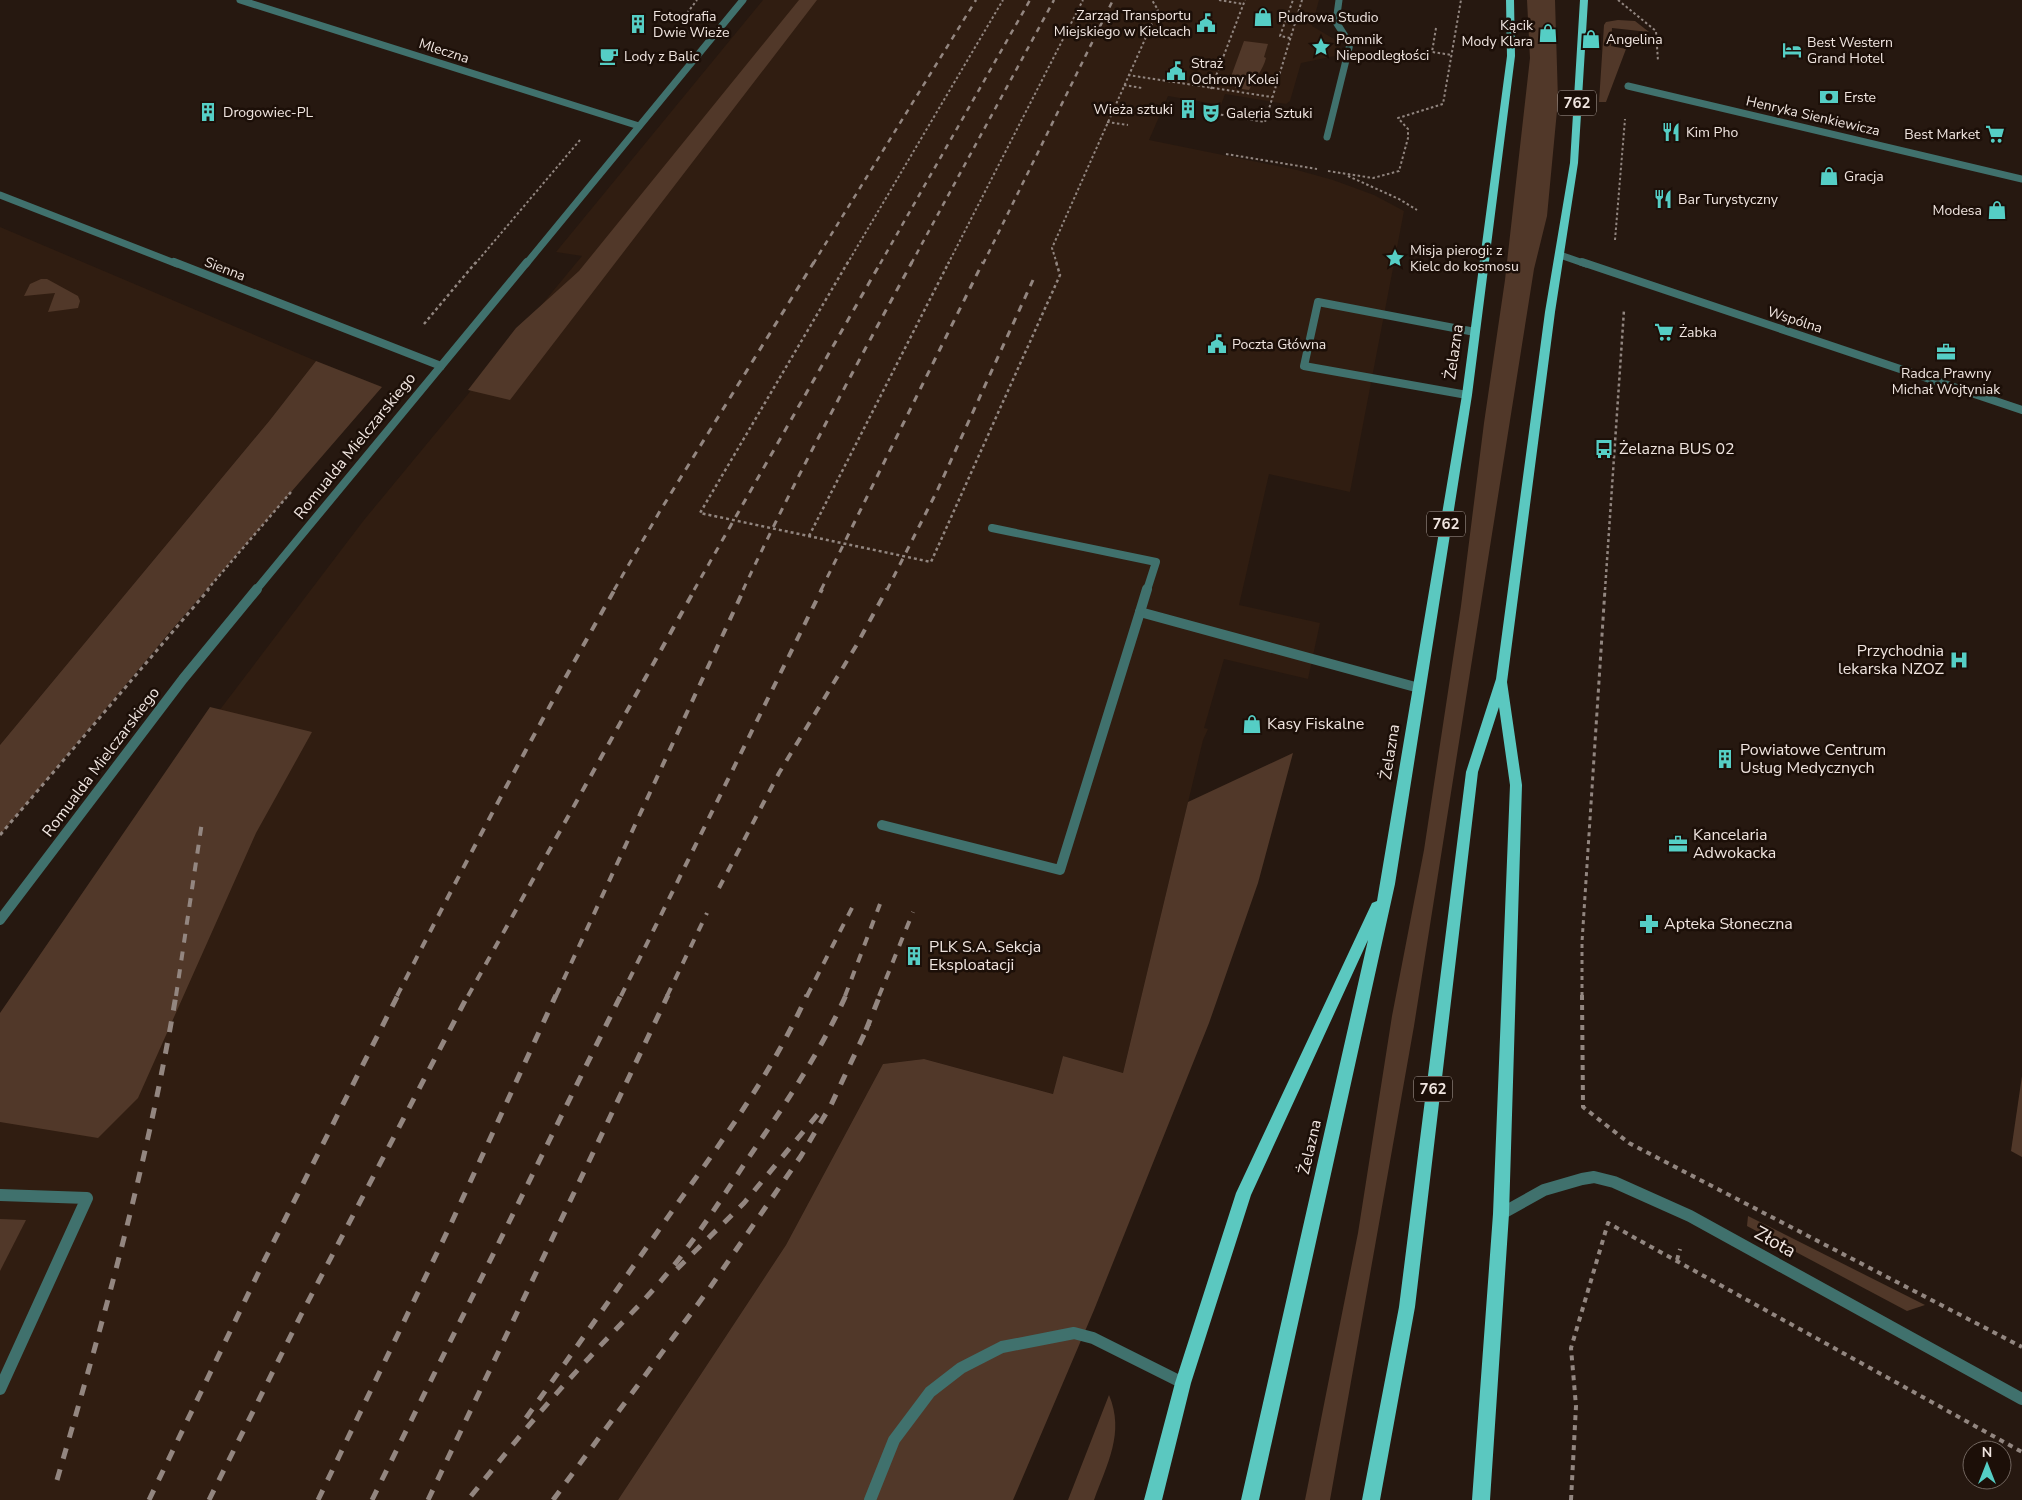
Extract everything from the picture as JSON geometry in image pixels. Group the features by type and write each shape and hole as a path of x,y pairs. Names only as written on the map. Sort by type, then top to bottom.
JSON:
{"main road":[{"name":"Żelazna","path":"1250,1500 1388,884 1467,395 1510,64 1510,0"},
{"name":"762","path":"1371,1500 1407,1307 1472,772 1502,679 1550,312 1574,154 1577,80 1584,0"},
{"path":"1481,1500 1501,1214 1516,785 1502,679"},
{"path":"1154,1500 1184,1383 1244,1193 1388,884"}],"street":[{"name":"Mleczna","path":"240,0 640,126"},
{"name":"Romualda Mielczarskiego","path":"0,920 183,679 743,0"},
{"path":"1327,137 1350,44 1349,40 1335,25 1335,15 1339,0"},
{"name":"Henryka Sienkiewicza","path":"1628,86 2022,178"},
{"name":"Sienna","path":"0,195 440,366"},
{"name":"Wspólna","path":"1560,255 2022,410"},
{"path":"1467,395 1304,366 1318,302 1475,332"},
{"path":"882,825 1060,870 1156,562 992,528"},
{"path":"1140,612 1419,688"},
{"name":"Złota","path":"1501,1214 1544,1190 1582,1179 1594,1178 1614,1182 1690,1216 2022,1398"},
{"path":"0,1195 87,1198 0,1389"},
{"path":"870,1500 894,1440 930,1392 961,1368 1002,1347 1074,1333 1094,1338 1184,1383"}],"path":[{"path":"680,23 696,0"},
{"path":"1003,0 700,513 931,562 1060,275 1052,248 1158,10 1152,0"},
{"path":"809,536 1083,0"},
{"path":"1219,0 1243,4"},
{"path":"1211,89 1245,0"},
{"path":"1290,38 1280,36 1293,0"},
{"path":"1212,113 1265,122 1302,0"},
{"path":"1226,154 1373,178 1399,171 1408,138 1408,129 1398,118 1443,104 1461,0"},
{"path":"1614,38 1657,44 1657,35 1654,28 1618,0"},
{"path":"1436,28 1432,52 1452,55"},
{"path":"1128,75 1272,98"},
{"path":"1124,85 1142,88"},
{"path":"1615,242 1628,86"},
{"path":"402,350 602,114"},
{"path":"1107,122 1128,125"},
{"path":"1343,174 1417,210"},
{"path":"1624,303 1582,942 1583,1106 1629,1143 2022,1347"},
{"path":"0,835 169,633 297,485"},
{"path":"1571,1500 1576,1406 1571,1348 1608,1223 2022,1452"},
{"path":"1677,1260 1680,1248"}],"shaded area":[{"path":"763,0 1319,0 1312,26 1341,45 1335,56 1301,63 1290,101 1286,104 1225,94 1221,105 1168,96 1149,140 1297,170 1333,180 1374,195 1404,211 1350,492 1269,474 1239,605 1320,623 1308,679 1224,659 1204,728 1208,729 1203,740 1123,1073 1063,1056 1053,1094 924,1059 883,1064 786,1245 618,1500 0,1500 0,1038 127,832 364,520 582,256 556,252"},
{"path":"799,0 817,0 510,400 468,390 516,328 579,271"},
{"path":"1527,0 1555,0 1558,100 1547,216 1534,269 1414,1026 1330,1500 1305,1500 1358,1233 1392,1016 1424,850 1461,606 1484,423 1505,280 1530,58"},
{"path":"1618,20 1635,21 1649,32 1612,28 1611,46 1626,49 1606,102 1599,102 1604,25 1606,22"},
{"path":"1244,41 1268,44 1264,57 1266,58 1265,62 1249,90 1235,88 1237,83 1229,82"},
{"path":"0,227 316,361 270,420 0,745"},
{"path":"41,279 47,279 78,296 80,301 78,308 48,312 55,293 24,296 30,284"},
{"path":"316,361 382,387 169,633 0,835 0,745 270,420"},
{"path":"210,707 312,732 256,833 138,1098 98,1138 0,1122 0,1013"},
{"path":"1293,753 1258,883 1209,1023 1094,1310 1013,1500 618,1500 786,1245 883,1064 924,1059 1053,1094 1063,1056 1123,1073 1188,802"},
{"path":"2022,1076 2022,1157 2011,1151"},
{"path":"1748,1216 1925,1305 1907,1311 1747,1226"},
{"path":"0,1219 26,1220 0,1271"},
{"path":"1109,1395 1115,1422 1115,1435 1109,1461 1094,1500 1068,1500"}],"railway":[{"path":"813,264 976,0"},
{"path":"880,264 1030,0"},
{"path":"911,264 1054,0"},
{"path":"983,264 1113,0"},
{"path":"614,590 660,511 814,262"},
{"path":"694,590 881,262"},
{"path":"743,590 846,384 912,262"},
{"path":"821,590 983,262"},
{"path":"887,590 937,491 1033,280"},
{"path":"397,996 504,791 615,589"},
{"path":"468,996 695,589"},
{"path":"556,996 744,589"},
{"path":"621,996 822,589"},
{"path":"719,888 779,773 856,646 887,589"},
{"path":"176,996 202,822"},
{"path":"807,996 856,900"},
{"path":"845,996 880,904"},
{"path":"879,996 913,912"},
{"path":"667,996 707,913"},
{"path":"57,1480 124,1239 152,1118 176,995"},
{"path":"149,1500 265,1259 398,995"},
{"path":"209,1500 301,1315 468,995"},
{"path":"318,1500 449,1228 556,995"},
{"path":"372,1500 621,995"},
{"path":"428,1500 668,995"},
{"path":"526,1418 729,1131 779,1051 807,995"},
{"path":"471,1496 558,1392 651,1292 681,1256 801,1079 825,1038 846,995"},
{"path":"866,1030 880,995"},
{"path":"553,1500 709,1289 801,1156 831,1105 869,1024"},
{"path":"677,1269 744,1203 818,1114"}],"place":[{"name":"Pudrowa Studio","path":"1263,17"},
{"name":"Zarząd Transportu Miejskiego w Kielcach","path":"1206,23"},
{"name":"Fotografia Dwie Wieże","path":"638,24"},
{"name":"Kącik Mody Klara","path":"1548,33"},
{"name":"Angelina","path":"1591,39"},
{"name":"Pomnik Niepodległości","path":"1321,47"},
{"name":"Best Western Grand Hotel","path":"1792,50"},
{"name":"Lody z Balic","path":"609,56"},
{"name":"Straż Ochrony Kolei","path":"1176,71"},
{"name":"Erste","path":"1829,97"},
{"name":"Wieża sztuki","path":"1188,109"},
{"name":"Drogowiec-PL","path":"208,112"},
{"name":"Galeria Sztuki","path":"1211,113"},
{"name":"Kim Pho","path":"1671,132"},
{"name":"Best Market","path":"1995,134"},
{"name":"Gracja","path":"1829,176"},
{"name":"Bar Turystyczny","path":"1663,199"},
{"name":"Modesa","path":"1997,210"},
{"name":"Misja pierogi: z Kielc do kosmosu","path":"1395,258"},
{"name":"Żabka","path":"1664,332"},
{"name":"Poczta Główna","path":"1217,344"},
{"name":"Radca Prawny Michał Wojtyniak","path":"1946,352"},
{"name":"Żelazna BUS 02","path":"1604,449"},
{"name":"Przychodnia lekarska NZOZ","path":"1959,660"},
{"name":"Kasy Fiskalne","path":"1252,724"},
{"name":"Powiatowe Centrum Usług Medycznych","path":"1725,759"},
{"name":"Kancelaria Adwokacka","path":"1678,844"},
{"name":"Apteka Słoneczna","path":"1649,924"},
{"name":"PLK S.A. Sekcja Eksploatacji","path":"914,956"}]}
